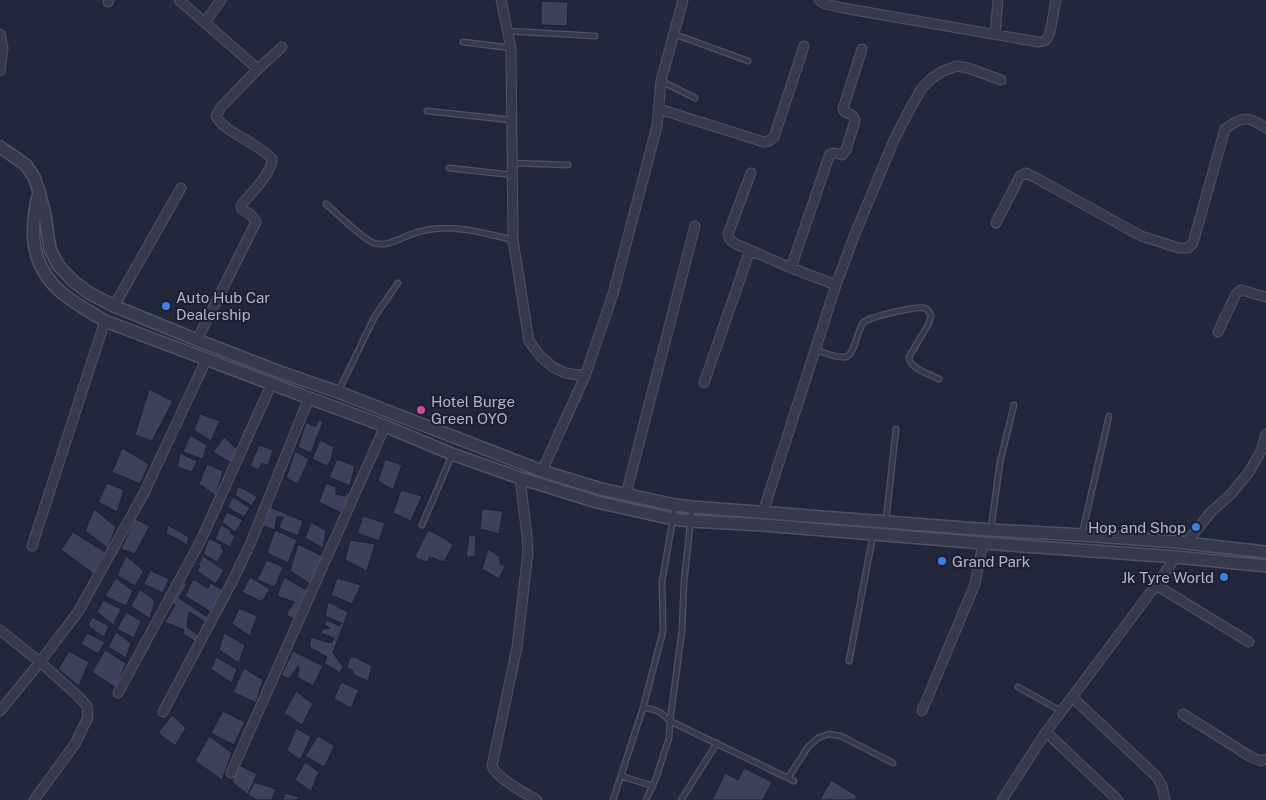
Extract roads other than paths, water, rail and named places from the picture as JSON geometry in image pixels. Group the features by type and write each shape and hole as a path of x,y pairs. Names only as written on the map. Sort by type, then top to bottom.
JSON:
{"street":[{"path":"179,0 258,69"},
{"path":"205,22 221,0"},
{"path":"501,0 511,48 513,240 529,341 540,356 553,367 565,373 585,376"},
{"path":"542,471 585,376 613,294 657,126 661,80 683,0"},
{"path":"819,0 825,4 843,8 1038,42 1044,42 1050,35 1056,0"},
{"path":"995,34 998,0"},
{"path":"0,34 4,48 0,71"},
{"path":"659,109 764,142 769,141 774,137 804,46"},
{"path":"197,340 256,222 241,206 269,171 272,164 272,159 262,149 222,124 216,116 221,107 282,47"},
{"path":"791,268 829,156 834,153 842,155 846,150 855,121 852,115 843,109 862,49"},
{"path":"763,512 836,285 855,234 894,140 922,88 943,71 957,66 1001,80"},
{"path":"996,223 1020,176 1026,174 1141,236 1179,248 1188,248 1193,244 1225,129 1237,120 1249,119 1266,128"},
{"path":"0,147 26,165 34,177 46,215 50,248 58,266 89,293 114,306 197,340 542,471 601,489 692,507 1186,543 1266,552"},
{"path":"751,173 728,234 730,240 791,268 836,285"},
{"path":"114,306 181,188"},
{"path":"39,191 34,211 33,234 37,258 48,277 61,292 105,320 385,426 452,454 597,502 673,519 691,521 1176,556 1266,566"},
{"path":"626,494 695,226"},
{"path":"704,383 750,250"},
{"path":"1218,332 1236,294 1241,290 1266,297"},
{"path":"32,546 105,320"},
{"path":"0,711 78,612 144,493 207,358"},
{"path":"118,693 201,540 272,383"},
{"path":"163,712 251,542 309,398"},
{"path":"231,773 385,426"},
{"path":"1186,543 1211,512 1231,494 1249,472 1266,434"},
{"path":"520,478 528,536 528,552 517,647 492,766 500,777 537,800"},
{"path":"922,711 975,584 983,543"},
{"path":"1002,800 1046,732 1176,556"},
{"path":"1156,585 1249,642"},
{"path":"0,630 40,662 87,706 88,717 75,744 34,800"},
{"path":"1072,697 1156,776 1162,786 1165,800"},
{"path":"1183,714 1251,757 1261,761 1266,759"},
{"path":"1046,732 1118,800"}],"lane":[{"path":"508,31 595,36"},
{"path":"674,34 748,61"},
{"path":"463,42 511,48"},
{"path":"661,80 695,98"},
{"path":"427,111 511,120"},
{"path":"512,163 568,165"},
{"path":"449,168 512,175"},
{"path":"326,204 374,244 390,242 415,232 438,228 477,231 513,240"},
{"path":"338,392 375,316 398,283"},
{"path":"816,350 846,357 851,354 860,327 865,321 914,308 924,308 929,311 931,316 910,357 910,362 913,366 939,379"},
{"path":"991,530 1000,462 1014,405"},
{"path":"1082,535 1109,416"},
{"path":"886,522 896,429"},
{"path":"422,525 452,454"},
{"path":"613,800 643,708 663,631 662,582 675,505"},
{"path":"646,800 653,786 669,738 682,630 684,582 692,507"},
{"path":"849,661 873,534"},
{"path":"1018,687 1062,711"},
{"path":"643,708 661,712 670,721 794,781"},
{"path":"788,778 808,747 818,738 829,734 840,736 893,763"},
{"path":"681,800 717,743"},
{"path":"621,776 653,786"}],"place":[{"name":"Auto Hub Car Dealership","path":"166,306"},
{"name":"Hotel Burge Green OYO","path":"421,410"},
{"name":"Hop and Shop","path":"1196,527"},
{"name":"Grand Park","path":"942,561"},
{"name":"Jk Tyre World","path":"1224,577"}]}
